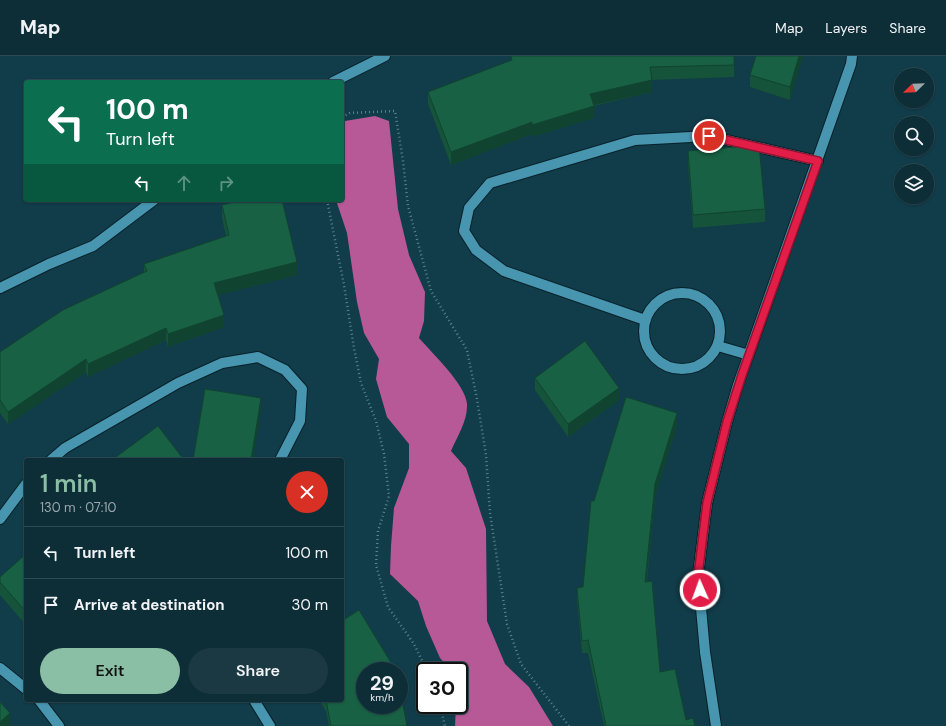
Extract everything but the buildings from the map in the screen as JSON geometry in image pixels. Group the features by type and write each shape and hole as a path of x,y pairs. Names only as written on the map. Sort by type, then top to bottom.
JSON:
{"street":[{"path":"337,80 385,56"},
{"path":"716,726 705,652 698,575 707,503 727,422 749,355 818,161 851,64 852,56"},
{"path":"645,320 504,271 476,250 464,231 468,208 490,183 635,140 709,136 818,161"},
{"path":"0,288 49,264 93,246 151,202"},
{"path":"678,292 691,293 704,299 713,308 719,320 721,333 718,346 710,358 699,366 686,369 665,366 655,358 647,347 644,334 645,320 654,304 665,296 678,292"},
{"path":"718,346 749,355"},
{"path":"53,458 65,448 178,383 222,363 258,357 285,370 302,389 300,421 281,458"},
{"path":"0,519 24,487"},
{"path":"0,668 24,687"},
{"path":"44,702 59,726"},
{"path":"255,702 270,726"}],"path":[{"path":"344,116 350,113 395,111 408,206 431,291 467,350 483,434 490,514 507,624 521,664 569,726"},
{"path":"326,202 344,285 361,383 376,421 384,454 389,496 378,531 376,566 388,607 414,644 423,662"},
{"path":"442,714 445,726"}],"shaded area":[{"path":"375,116 389,121 398,209 409,255 425,292 424,321 419,338 440,360 455,379 465,396 467,404 464,422 451,451 466,468 486,529 487,621 505,664 529,687 553,726 455,726 456,714 468,714 468,662 444,662 440,658 426,626 418,601 390,574 394,508 409,468 409,444 387,417 376,379 379,359 364,333 357,302 347,233 337,202 344,202 344,122"}],"route":[{"path":"700,590 698,575 707,503 727,422 738,385 818,161 709,136"}]}
